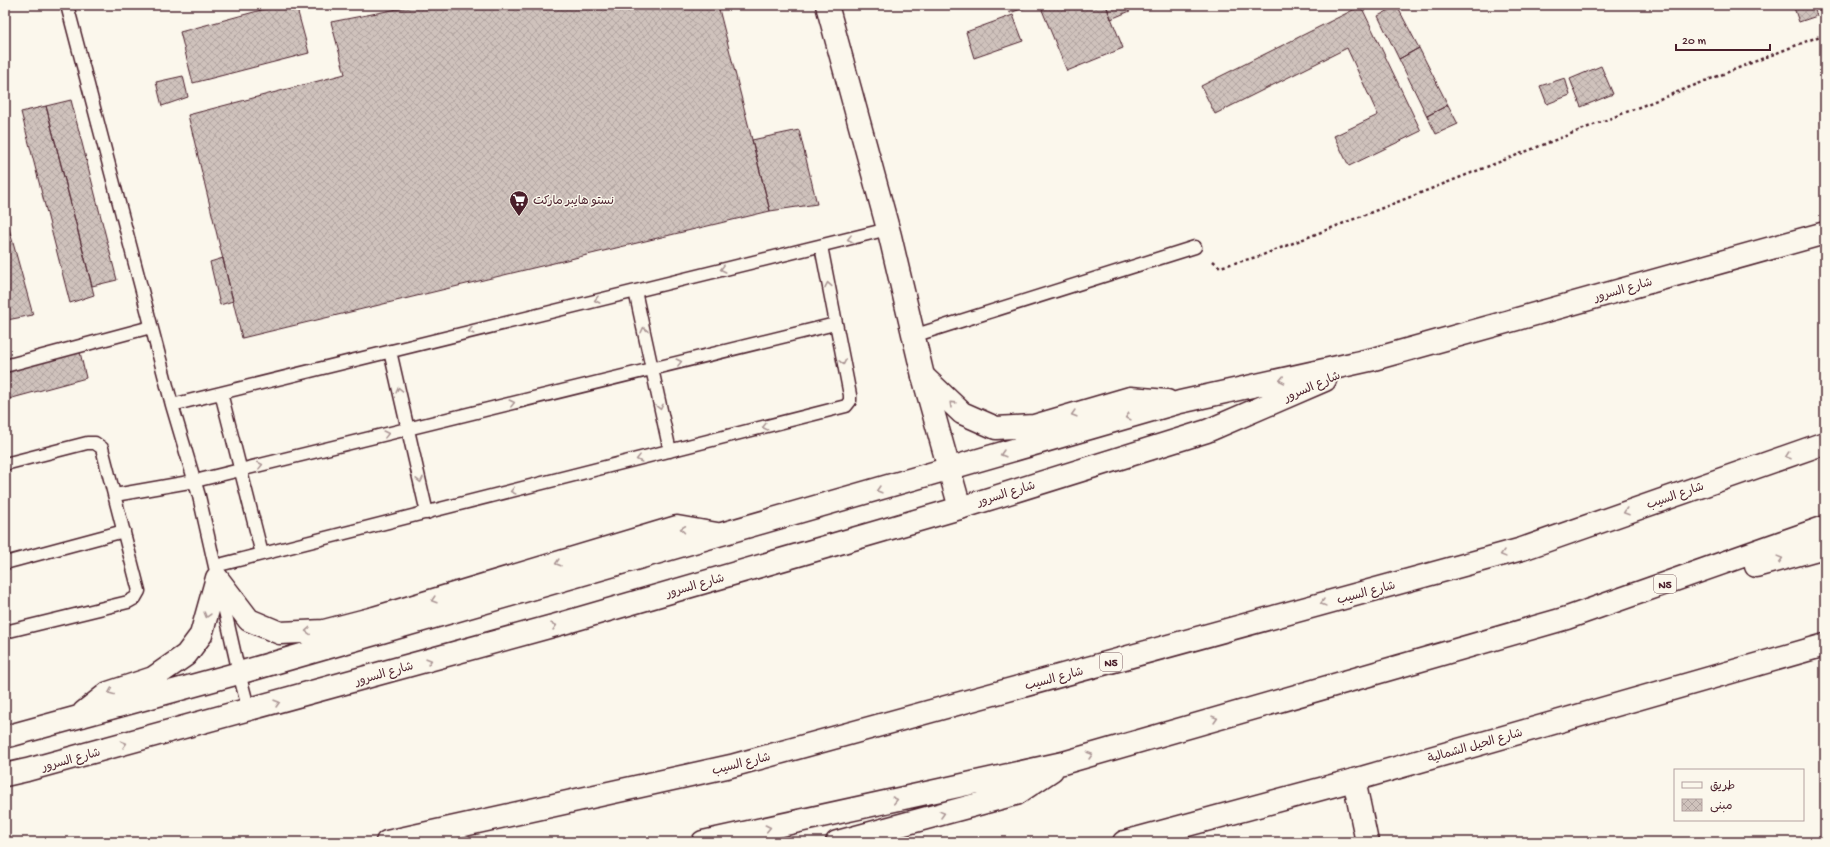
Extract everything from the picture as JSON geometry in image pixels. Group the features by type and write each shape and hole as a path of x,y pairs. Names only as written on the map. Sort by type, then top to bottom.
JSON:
{"main road":[{"path":"827,5 888,229 923,376 960,508"},
{"name":"شارع السرور","path":"5,737 239,673 949,470 1180,402 1374,360 1825,234"},
{"name":"شارع السرور","path":"5,775 249,711 560,624 960,508 1207,431 1374,360"},
{"path":"923,376 962,413 996,428 1034,426 1130,398 1180,402"},
{"name":"شارع السيب","path":"387,842 731,766 1522,549 1825,443"},
{"path":"216,572 249,620 280,633 324,630 374,618 677,527 721,535"},
{"name":"N5","path":"703,842 1063,763 1567,618 1825,527"},
{"path":"1567,618 1825,546"},
{"path":"79,717 108,692 153,678 186,655 201,635 216,572"},
{"name":"شارع الحيل الشمالية","path":"1124,842 1354,780 1825,645"},
{"path":"837,842 1016,794 1063,763"},
{"path":"1354,780 1367,842"}],"lane":[{"path":"67,5 151,327 172,405 195,481 249,711"},
{"path":"172,405 888,229"},
{"path":"216,572 262,554 846,406 850,402 850,395 821,246"},
{"path":"913,336 1195,247"},
{"path":"635,291 670,451"},
{"path":"115,496 195,481 835,324"},
{"path":"5,366 151,327"},
{"path":"390,351 426,513"},
{"path":"221,393 262,554"},
{"path":"5,464 87,443 96,443 102,448 139,591 135,598 128,602 5,632"},
{"path":"5,563 124,531"}],"path":[{"path":"1195,247 1220,267 1260,256 1825,34"}],"building":[{"path":"280,5 296,5 309,53 193,83 180,32"},
{"path":"418,5 718,5 770,211 242,338 188,115 345,74 331,22"},
{"path":"1007,5 1032,5 1010,13"},
{"path":"1046,5 1106,5 1123,48 1067,71 1042,10 1047,7"},
{"path":"1106,5 1127,5 1130,11 1111,19"},
{"path":"1793,5 1813,5 1817,16 1799,22"},
{"path":"1361,6 1421,131 1349,166 1334,136 1378,115 1347,48 1215,114 1201,86"},
{"path":"1397,6 1419,48 1399,59 1378,16"},
{"path":"1013,15 1023,41 974,58 966,32"},
{"path":"1419,48 1448,105 1427,116 1399,59"},
{"path":"1601,66 1613,94 1581,107 1570,79"},
{"path":"183,76 188,97 162,106 156,82"},
{"path":"1565,78 1570,95 1547,104 1540,86"},
{"path":"71,100 117,280 92,286 46,106"},
{"path":"1448,105 1458,124 1436,134 1427,116"},
{"path":"46,106 94,295 70,303 21,112"},
{"path":"799,130 817,204 770,211 752,140"},
{"path":"5,214 33,315 7,320 5,311"},
{"path":"223,258 233,301 220,305 210,262"},
{"path":"80,352 86,378 5,400 5,372"}],"place":[{"name":"نستو هايبر ماركت","path":"519,217"}]}
